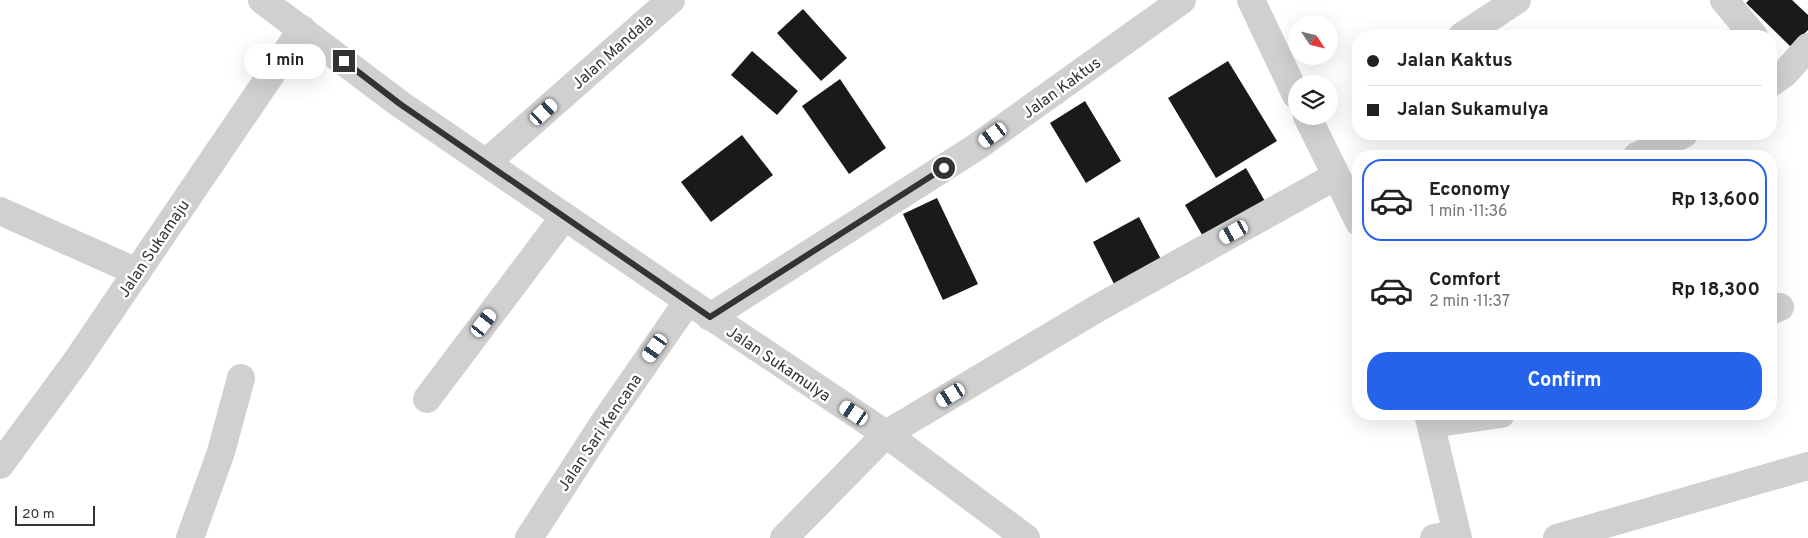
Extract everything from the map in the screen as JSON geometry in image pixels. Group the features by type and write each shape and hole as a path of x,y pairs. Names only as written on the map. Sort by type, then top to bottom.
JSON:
{"street":[{"name":"Jalan Sukamulya","path":"262,0 400,104 710,317 886,434 1026,538"},
{"name":"Jalan Kaktus","path":"710,317 978,146 1182,0"},
{"path":"1251,0 1288,78"},
{"path":"1471,30 1517,0"},
{"path":"1724,0 1749,30"},
{"name":"Jalan Mandala","path":"487,162 657,4"},
{"name":"Jalan Sukamaju","path":"0,465 75,363 302,29"},
{"path":"1777,70 1808,47"},
{"path":"1311,125 1352,208"},
{"path":"1650,150 1671,140"},
{"path":"784,538 886,434 1098,308 1336,176"},
{"path":"0,211 137,272"},
{"path":"427,399 564,217"},
{"name":"Jalan Sari Kencana","path":"529,538 601,427 688,302"},
{"path":"190,538 221,452 241,378"},
{"path":"1429,420 1450,537"},
{"path":"1557,538 1808,466"}],"building":[{"path":"1749,0 1792,0 1808,15 1808,30 1791,47 1777,33 1777,30 1774,30 1746,3"},
{"path":"803,9 847,58 821,81 777,33"},
{"path":"752,51 798,91 777,115 731,75"},
{"path":"1228,61 1277,141 1216,178 1168,98"},
{"path":"840,79 886,148 849,174 802,106"},
{"path":"1085,101 1121,161 1086,183 1050,123"},
{"path":"742,135 773,175 711,222 681,182"},
{"path":"1246,168 1266,203 1205,240 1185,205"},
{"path":"937,198 978,284 943,300 903,214"},
{"path":"1139,217 1165,267 1118,292 1093,242"}],"route":[{"path":"344,61 400,104 710,317 944,168"}]}
